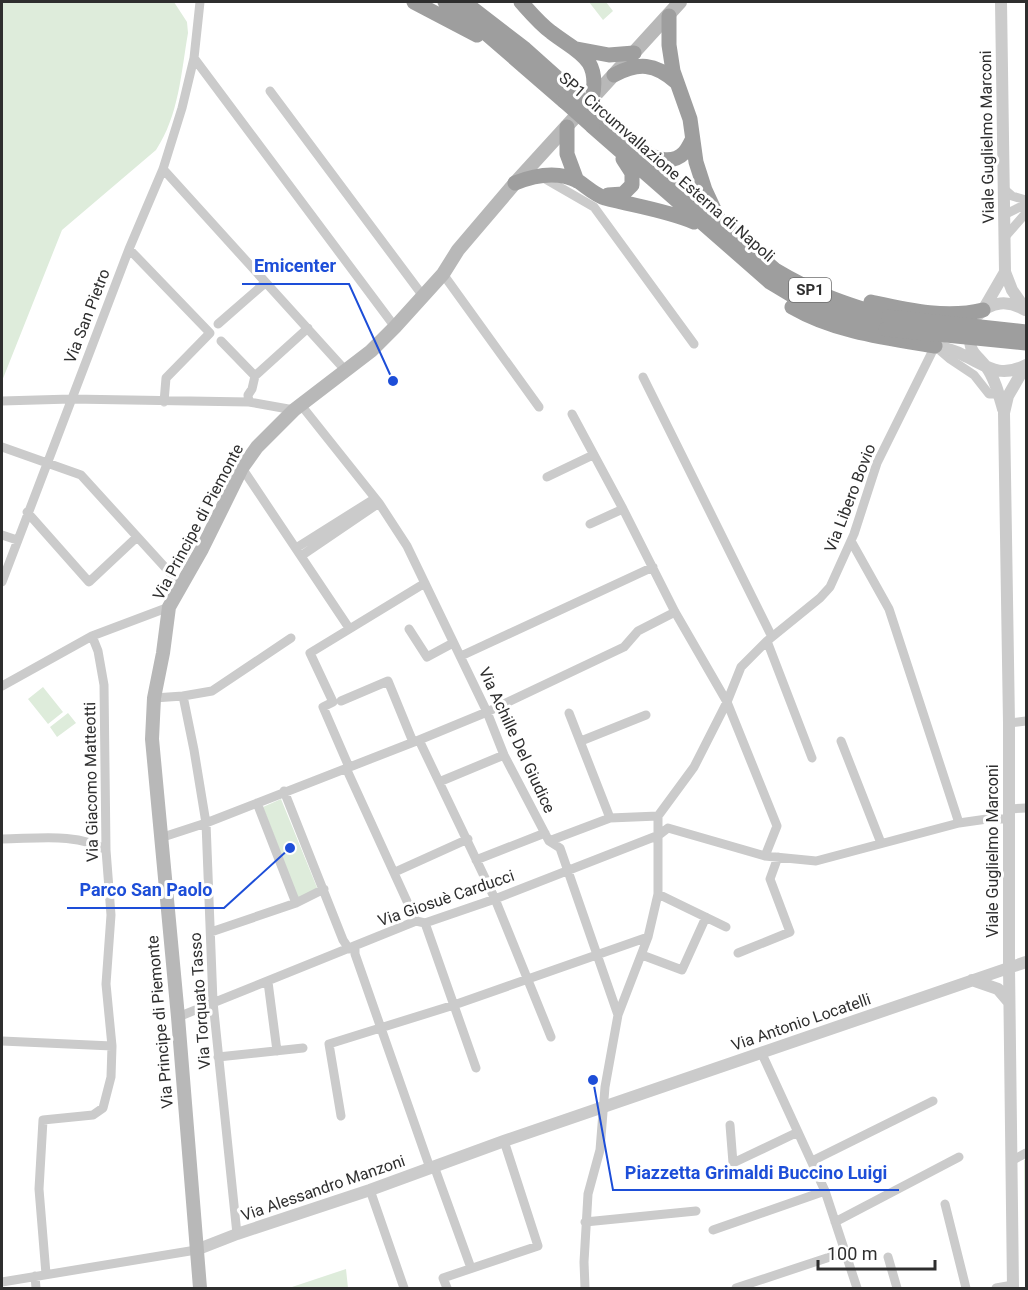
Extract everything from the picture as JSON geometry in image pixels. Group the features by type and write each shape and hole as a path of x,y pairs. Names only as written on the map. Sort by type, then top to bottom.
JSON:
{"highway":[{"path":"414,2 462,26 518,59"},
{"name":"SP1 Circumvallazione Esterna di Napoli","path":"445,2 459,10 518,59 568,96"},
{"name":"SP1 Circumvallazione Esterna di Napoli","path":"464,2 525,49 568,96 742,250 770,282 800,300 827,312 1026,343"},
{"path":"521,2 552,33 577,48 609,56 634,53"},
{"path":"669,16 670,60 690,119 696,162 713,226"},
{"path":"577,48 585,57 592,72 594,80 592,99"},
{"path":"614,75 637,65 662,72 676,82"},
{"path":"567,127 567,154 578,181"},
{"path":"616,139 637,144 651,156 663,160 684,153 692,140"},
{"path":"593,192 605,195 622,194 632,185 632,173 616,139"},
{"path":"515,183 539,176 554,175 578,181 605,198 658,209 713,226"},
{"path":"742,250 821,285 865,301 912,311 941,314 966,314 983,310"},
{"path":"742,250 757,278 793,308 815,319 878,337 935,346"},
{"name":"SP1 Circumvallazione Esterna di Napoli","path":"887,323 1026,332"}],"main road":[{"name":"Via Principe di Piemonte","path":"200,1288 152,739 154,698 169,607 202,549 242,468 256,447 298,408 371,351 395,327 443,274 458,250 515,183 680,2"}],"street":[{"name":"Via San Pietro","path":"2,582 129,249 163,169 195,58 200,2"},
{"name":"Viale Guglielmo Marconi","path":"1001,2 1005,272 1012,290 1026,310"},
{"path":"195,58 395,327"},
{"path":"270,91 423,296"},
{"path":"163,169 346,371"},
{"path":"539,176 594,207 694,344"},
{"path":"1004,189 1012,196 1026,202"},
{"path":"1004,215 1026,202"},
{"path":"1004,238 1026,213"},
{"path":"129,249 210,333 166,378 164,402"},
{"path":"983,310 1005,272"},
{"path":"443,274 539,407"},
{"path":"218,324 265,283"},
{"path":"983,310 995,304 1009,303 1026,310"},
{"name":"Viale Guglielmo Marconi","path":"983,310 974,320 970,333 970,346 977,359 987,368 999,394 1004,413 1009,723 1009,1002 1013,1287"},
{"path":"249,402 248,395 255,376 308,328"},
{"path":"221,341 255,376"},
{"path":"935,346 951,349 987,368 1000,372 1013,371 1026,365"},
{"path":"935,346 974,375 989,394 999,394"},
{"name":"Via Libero Bovio","path":"658,816 694,767 727,702 741,667 830,587 851,541 877,464 935,346"},
{"name":"Viale Guglielmo Marconi","path":"1004,413 1008,396 1026,365"},
{"path":"643,377 770,639 812,758"},
{"path":"2,401 71,399 249,402 298,408"},
{"name":"Via Achille Del Giudice","path":"298,408 377,501 407,546 487,712 504,755 547,837 560,848 618,1016"},
{"path":"572,414 675,612 727,702 777,826 765,856 816,861 959,823 987,819 1026,808"},
{"path":"2,447 81,475 182,586"},
{"path":"547,477 593,455"},
{"path":"242,468 349,628"},
{"path":"298,552 377,501"},
{"path":"590,524 623,509"},
{"path":"27,512 89,582 137,537"},
{"path":"2,535 17,540"},
{"path":"851,541 889,609 959,823"},
{"path":"461,656 653,567"},
{"path":"425,583 310,653 333,702 323,707 347,768 421,922 476,1068"},
{"path":"2,686 92,636 169,607"},
{"path":"160,838 206,823 487,712 624,647 638,631 675,612"},
{"path":"409,629 427,657 453,643"},
{"name":"Via Giacomo Matteotti","path":"46,1274 39,1189 43,1120 93,1114 103,1108 111,1077 112,1046 106,984 111,915 106,850 104,685 98,651 92,636"},
{"path":"154,698 212,691 291,638"},
{"path":"341,701 388,681 416,741 468,839 551,1037"},
{"name":"Via Torquato Tasso","path":"183,696 206,823 213,1002 237,1234"},
{"path":"569,713 610,818"},
{"path":"581,741 646,714"},
{"path":"1009,723 1026,721"},
{"path":"841,741 881,843"},
{"path":"439,782 504,755"},
{"path":"284,791 343,940 356,954 381,1029 471,1268"},
{"path":"257,803 296,903"},
{"path":"476,860 610,818 658,816 658,894 642,956 618,1016 605,1087 600,1150 588,1194 585,1222 585,1288"},
{"name":"Via Giosuè Carducci","path":"178,1017 421,922 495,899 659,835 668,828 765,856"},
{"path":"2,839 67,838 97,844 106,850"},
{"path":"395,872 468,839"},
{"path":"738,953 790,932 770,879 778,857"},
{"path":"211,932 296,903 324,889"},
{"path":"658,894 726,927"},
{"path":"642,956 682,970 706,917"},
{"path":"341,1116 329,1044 529,980 648,937"},
{"name":"Via Antonio Locatelli","path":"604,1106 762,1054 1026,962"},
{"path":"972,980 998,989 1009,1002"},
{"path":"268,982 277,1051"},
{"path":"2,1041 112,1046"},
{"path":"218,1058 303,1048"},
{"path":"762,1054 825,1191 857,1288"},
{"path":"812,1161 933,1101"},
{"name":"Via Alessandro Manzoni","path":"2,1282 196,1250 604,1106"},
{"path":"730,1125 733,1163 798,1132"},
{"path":"447,1288 443,1278 538,1246 504,1141"},
{"path":"1013,1160 1026,1153"},
{"path":"835,1222 959,1157"},
{"path":"370,1190 404,1288"},
{"path":"713,1230 825,1191"},
{"path":"945,1204 966,1288"},
{"path":"585,1222 696,1211"},
{"path":"736,1288 844,1252"},
{"path":"888,1257 897,1288"},
{"path":"35,1276 36,1288"},
{"path":"996,1288 1013,1287"}],"green space":[{"path":"2,2 174,2 187,22 188,33 178,93 164,137 156,150 62,230 2,381"},
{"path":"589,2 606,2 613,11 603,20"},
{"path":"43,687 63,712 48,724 28,699"},
{"path":"68,713 76,723 57,737 50,727"},
{"path":"281,799 318,890 298,898 263,807"},
{"path":"1026,1159 1026,1288 1025,1288 1024,1160"},
{"path":"346,1269 348,1288 292,1288 292,1287"}],"place":[{"name":"Emicenter","path":"393,381"},
{"name":"Parco San Paolo","path":"290,848"},
{"name":"Piazzetta Grimaldi Buccino Luigi","path":"593,1080"}]}
